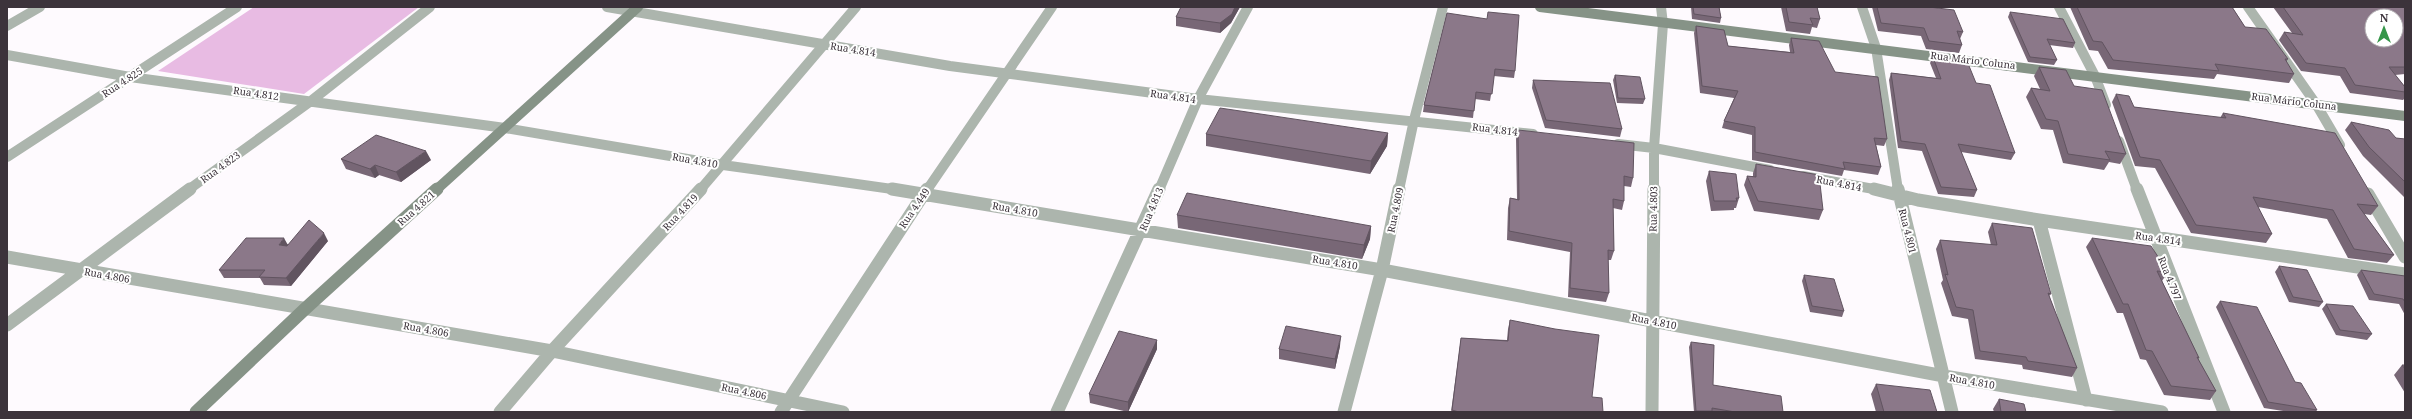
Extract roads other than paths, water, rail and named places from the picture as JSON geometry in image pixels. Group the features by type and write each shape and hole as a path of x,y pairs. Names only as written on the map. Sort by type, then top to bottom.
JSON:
{"main road":[{"name":"Rua Mário Coluna","path":"1540,7 1662,24 1876,48 2405,116"},
{"name":"Rua 4.821","path":"196,412 306,308 636,9"}],"street":[{"path":"7,26 40,7"},
{"name":"Rua 4.825","path":"7,157 237,7"},
{"name":"Rua 4.823","path":"7,325 79,270 311,101 430,7"},
{"name":"Rua 4.814","path":"607,7 636,9 822,44 950,66 1008,72 1198,99 1414,120 1544,135"},
{"name":"Rua 4.819","path":"500,412 552,351 723,165 822,44 856,7"},
{"name":"Rua 4.449","path":"781,412 924,194 1052,7"},
{"name":"Rua 4.813","path":"1057,412 1141,231 1198,99 1248,7"},
{"name":"Rua 4.809","path":"1344,412 1382,270 1414,120 1443,7"},
{"name":"Rua 4.803","path":"1652,412 1651,320 1654,148 1662,24 1661,7"},
{"name":"Rua 4.801","path":"1862,7 1876,48 1899,194 1952,412"},
{"name":"Rua 4.797","path":"2059,7 2095,76 2154,237 2224,412"},
{"path":"2248,7 2316,104 2347,157"},
{"name":"Rua 4.812","path":"7,55 130,77 505,128"},
{"name":"Rua 4.810","path":"505,128 723,165 924,194 1382,270 1944,376 2162,412"},
{"name":"Rua 4.814","path":"1607,142 1654,148 1899,194 1918,200 2039,220 2405,274"},
{"path":"2362,184 2405,257"},
{"path":"2039,220 2086,400"},
{"name":"Rua 4.806","path":"7,258 552,351 843,412"}]}
